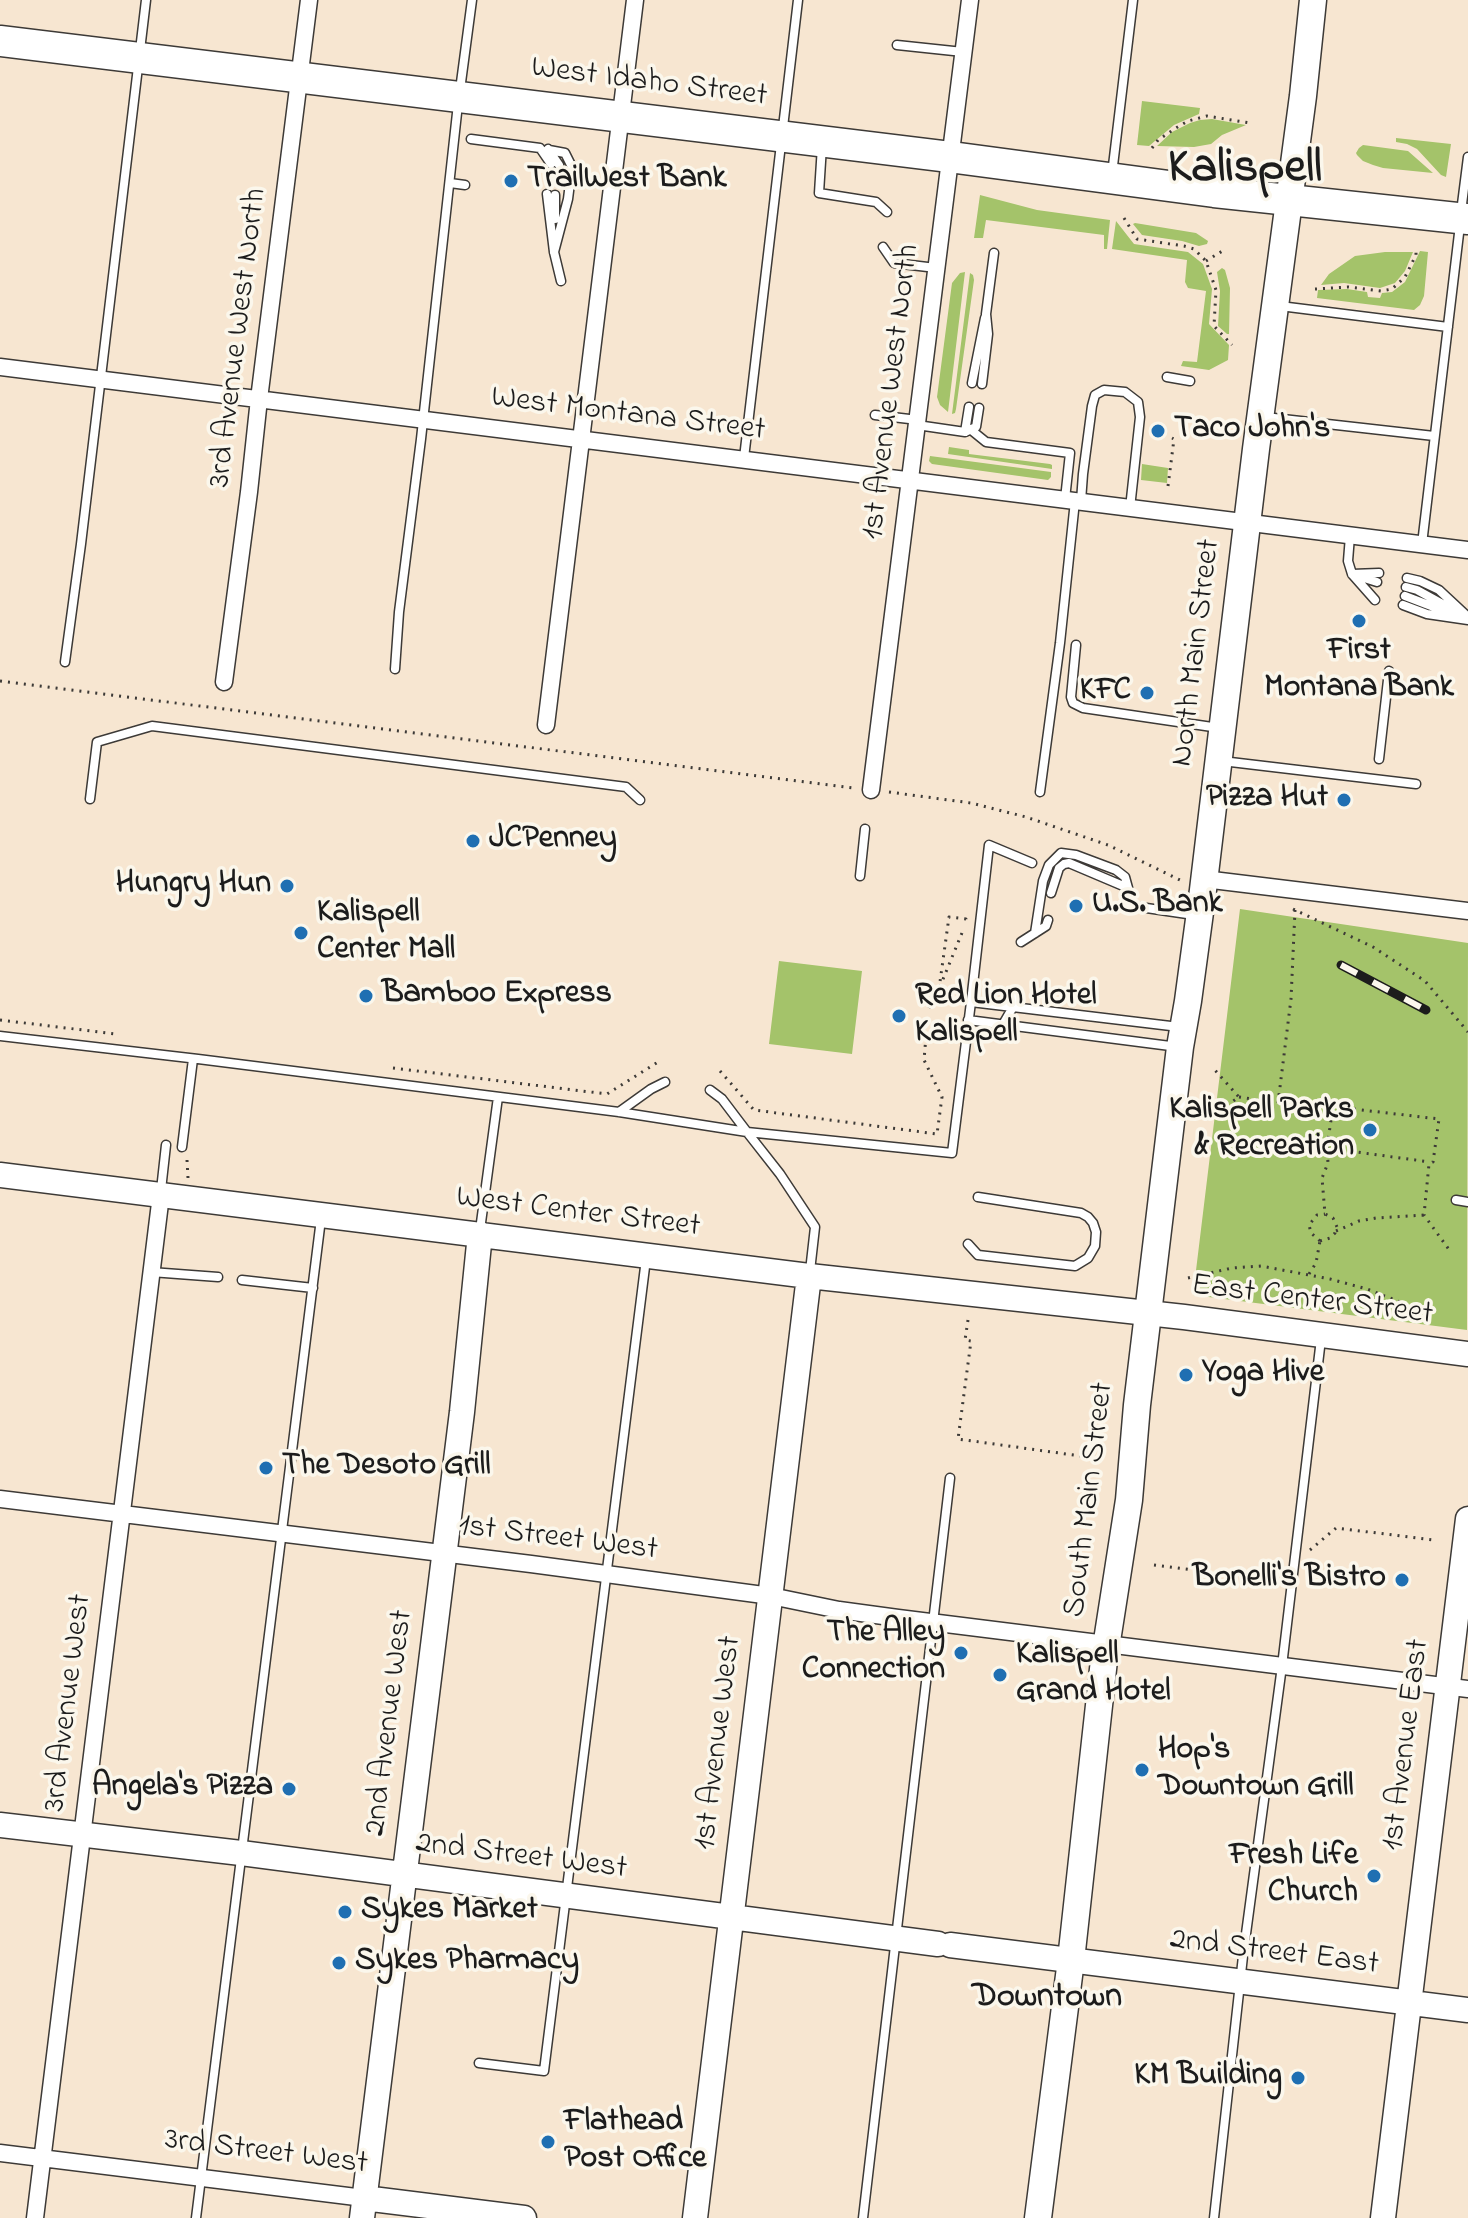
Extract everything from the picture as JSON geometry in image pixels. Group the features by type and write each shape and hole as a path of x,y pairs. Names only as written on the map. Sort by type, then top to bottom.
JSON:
{"highway":[{"name":"West Idaho Street","path":"0,41 1289,201 1464,218"}],"main road":[{"name":"North Main Street","path":"1149,1314 1313,0"},
{"name":"South Main Street","path":"1038,2218 1107,1645 1129,1500 1149,1314"}],"street":[{"name":"3rd Avenue West North","path":"224,682 309,0"},
{"path":"546,725 635,0"},
{"name":"1st Avenue West North","path":"871,790 970,0"},
{"name":"West Montana Street","path":"0,367 1468,550"},
{"path":"1203,884 1468,911"},
{"name":"West Center Street","path":"1,1178 1149,1314"},
{"name":"3rd Avenue West","path":"35,2218 161,1195"},
{"name":"2nd Avenue West","path":"363,2208 462,1412 480,1234"},
{"name":"1st Avenue West","path":"695,2218 809,1276"},
{"name":"East Center Street","path":"1149,1314 1468,1354"},
{"name":"1st Street West","path":"0,1499 607,1574 771,1596 839,1610 932,1623 1458,1687"},
{"name":"1st Avenue East","path":"1383,2218 1409,2003 1458,1687 1468,1519"},
{"name":"2nd Street West","path":"0,1825 1071,1960"},
{"name":"2nd Street East","path":"1071,1960 1468,2010"},
{"name":"3rd Street West","path":"0,2153 200,2178 363,2208 522,2218"}],"lane":[{"path":"65,662 146,0"},
{"path":"395,669 399,612 472,0"},
{"path":"744,458 798,0"},
{"path":"1112,178 1133,0"},
{"path":"897,45 963,52"},
{"path":"471,139 565,153 572,167 568,199 554,252"},
{"path":"823,142 819,193 876,202 887,212"},
{"path":"544,149 555,165"},
{"path":"1422,544 1464,218 1468,157"},
{"path":"450,183 465,185"},
{"path":"551,195 554,252 561,281"},
{"path":"883,247 894,263 936,268"},
{"path":"977,384 994,253"},
{"path":"1275,305 1448,327"},
{"path":"1167,377 1190,381"},
{"path":"1074,500 1083,474 1095,395 1104,390 1125,392 1138,402 1140,417 1130,508"},
{"path":"968,431 974,408"},
{"path":"875,415 968,431 986,442 1070,453 1074,500 1060,643 1040,792"},
{"path":"1261,416 1434,436"},
{"path":"1350,536 1348,561 1352,574 1377,587 1352,574"},
{"path":"1420,581 1439,590 1468,618 1405,591 1420,581"},
{"path":"1076,645 1073,703 1083,708 1223,728"},
{"path":"1379,759 1389,671"},
{"path":"90,799 97,742 152,726 626,787 640,800"},
{"path":"1218,761 1416,784"},
{"path":"860,876 865,829"},
{"path":"0,1036 619,1112 747,1132 952,1153 989,845 1032,863"},
{"path":"1035,933 1043,881 1049,865 1061,853 1076,855 1116,870 1125,877 1128,888 1126,905 1199,916"},
{"path":"1051,893 1059,868 1069,863 1128,888"},
{"path":"1021,942 1046,926 1048,920"},
{"path":"971,1002 1014,1002 1182,1037"},
{"path":"1001,1029 1014,1002"},
{"path":"968,1020 1001,1029 1182,1037"},
{"path":"182,1147 193,1059"},
{"path":"619,1112 665,1082"},
{"path":"710,1090 722,1099 780,1174 815,1227 809,1276"},
{"path":"480,1234 498,1097"},
{"path":"161,1195 166,1145"},
{"path":"968,1244 978,1255 1075,1266 1088,1258 1095,1246 1093,1223 1081,1213 978,1197"},
{"path":"1456,1200 1468,1202"},
{"path":"196,2218 322,1215"},
{"path":"479,2063 544,2071 647,1255"},
{"path":"151,1272 218,1277"},
{"path":"242,1280 313,1288"},
{"path":"1214,2218 1322,1335"},
{"path":"863,2218 950,1478"}],"path":[{"path":"1152,148 1158,140 1188,121 1207,116 1250,123"},
{"path":"1124,218 1137,239 1194,249 1206,261 1216,290 1214,326 1232,345"},
{"path":"1315,289 1392,289 1405,277 1416,249"},
{"path":"1206,261 1224,250"},
{"path":"1168,486 1172,438"},
{"path":"0,681 985,806 1075,833 1142,860 1167,875 1203,884"},
{"path":"1280,907 1295,910 1373,947 1425,981 1468,1032"},
{"path":"1278,1103 1291,999 1295,910"},
{"path":"929,1008 939,989 963,933 966,919 949,917 939,989"},
{"path":"0,1020 120,1034"},
{"path":"720,1071 754,1110 937,1134 942,1097 924,1060 926,1036"},
{"path":"384,1067 607,1094 658,1062"},
{"path":"1213,1068 1239,1097 1302,1107 1302,1103 1439,1119 1433,1162 1429,1164 1424,1215 1450,1251"},
{"path":"1207,1119 1239,1097"},
{"path":"1325,1214 1322,1178 1328,1163 1333,1106"},
{"path":"1327,1148 1433,1162"},
{"path":"187,1160 188,1178"},
{"path":"1320,1241 1311,1233 1309,1225 1317,1215 1325,1214 1333,1218 1336,1231"},
{"path":"1320,1241 1359,1221 1424,1215"},
{"path":"1308,1274 1316,1263 1320,1241"},
{"path":"1188,1278 1232,1268 1261,1266 1367,1289 1433,1315"},
{"path":"968,1320 965,1340 971,1341 958,1439 1095,1458"},
{"path":"1307,1552 1336,1528 1434,1540"},
{"path":"1154,1565 1291,1582"}],"green space":[{"path":"1142,101 1200,108 1199,114 1174,125 1149,146 1137,145"},
{"path":"1212,119 1246,125 1222,135 1211,144 1157,146 1172,132 1190,123"},
{"path":"1396,138 1451,144 1446,177 1417,149 1396,142"},
{"path":"1363,145 1408,151 1433,173 1383,168 1363,161 1356,153"},
{"path":"980,195 1037,210 1110,220 1107,249 1104,249 1104,235 986,220 983,238 974,238"},
{"path":"1116,221 1134,244 1188,252 1203,264 1212,289 1209,324 1229,345 1228,360 1209,370 1181,366 1183,361 1197,362 1206,291 1188,288 1185,282 1187,260 1112,249"},
{"path":"1135,223 1196,233 1208,241 1199,246 1142,235"},
{"path":"1420,251 1428,252 1424,296 1414,310 1317,298 1318,290 1347,289 1380,298 1382,293 1392,292 1405,282"},
{"path":"1413,252 1405,271 1395,283 1380,288 1344,283 1321,285 1329,274 1355,256"},
{"path":"1222,268 1230,288 1229,334 1218,326 1220,291 1217,272"},
{"path":"965,272 948,412 937,397 952,283 960,273"},
{"path":"970,273 974,280 956,409 952,414"},
{"path":"949,447 969,450 969,454 1050,464 1052,469 948,454"},
{"path":"930,456 1051,472 1051,477 1048,480 932,464"},
{"path":"1142,464 1168,468 1167,483 1141,480"},
{"path":"1240,909 1468,943 1467,1330 1193,1295"},
{"path":"779,961 862,971 852,1054 769,1044"}],"railway":[{"path":"1341,965 1426,1010"}],"place":[{"name":"TrailWest Bank","path":"511,181"},
{"name":"Taco John's","path":"1158,431"},
{"name":"First Montana Bank","path":"1359,621"},
{"name":"KFC","path":"1147,693"},
{"name":"Pizza Hut","path":"1344,800"},
{"name":"JCPenney","path":"473,841"},
{"name":"Hungry Hun","path":"287,886"},
{"name":"U.S. Bank","path":"1076,906"},
{"name":"Kalispell Center Mall","path":"301,933"},
{"name":"Bamboo Express","path":"366,996"},
{"name":"Red Lion Hotel Kalispell","path":"899,1016"},
{"name":"Kalispell Parks & Recreation","path":"1370,1130"},
{"name":"Yoga Hive","path":"1186,1375"},
{"name":"The Desoto Grill","path":"266,1468"},
{"name":"Bonelli's Bistro","path":"1402,1580"},
{"name":"The Alley Connection","path":"961,1653"},
{"name":"Kalispell Grand Hotel","path":"1000,1675"},
{"name":"Hop's Downtown Grill","path":"1142,1770"},
{"name":"Angela's Pizza","path":"289,1789"},
{"name":"Fresh Life Church","path":"1374,1876"},
{"name":"Sykes Market","path":"345,1912"},
{"name":"Sykes Pharmacy","path":"339,1963"},
{"name":"KM Building","path":"1298,2078"},
{"name":"Flathead Post Office","path":"548,2142"}],"district":[{"name":"Kalispell","path":"1245,172"},
{"name":"Downtown","path":"1047,1999"}]}
